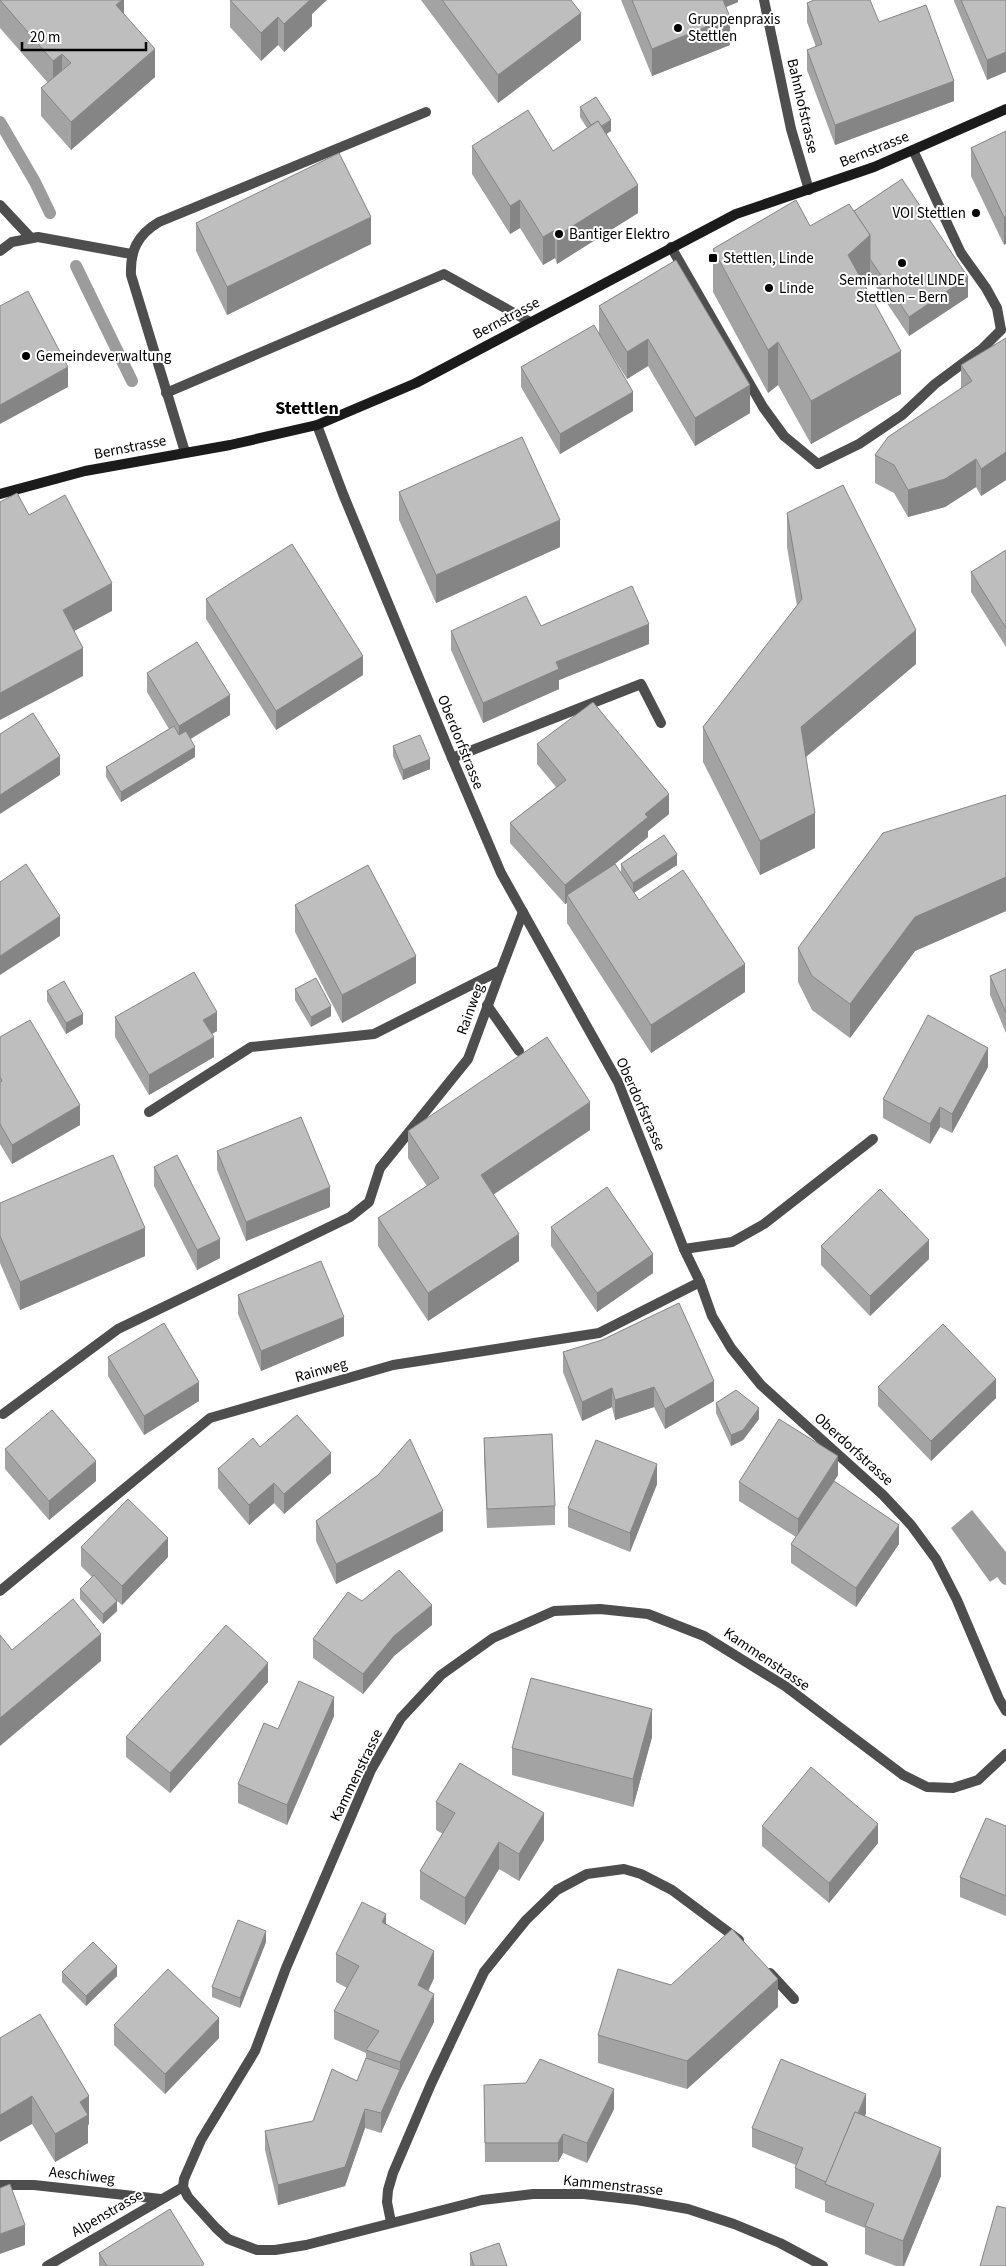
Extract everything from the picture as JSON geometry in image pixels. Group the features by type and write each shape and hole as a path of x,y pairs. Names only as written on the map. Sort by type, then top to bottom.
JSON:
{"main road":[{"name":"Bernstrasse","path":"0,494 84,471 281,434 317,425 416,383 736,214 874,167 1006,109"}],"street":[{"name":"Bahnhofstrasse","path":"764,0 791,130 809,190"},
{"path":"185,452 131,275 131,254 140,237 159,222 426,112"},
{"path":"671,248 763,407 784,436 818,464 860,444 902,415 935,384 982,350 1003,331 997,308 961,253 913,150"},
{"path":"0,205 30,237"},
{"path":"0,251 12,242 30,237 131,254"},
{"path":"166,393 444,274 530,322"},
{"name":"Oberdorfstrasse","path":"317,425 343,494 452,758 502,873 618,1082 684,1249 700,1282 712,1316 744,1366 761,1385 883,1495 911,1525 931,1552 957,1600 999,1699 1006,1711"},
{"path":"452,758 641,684 661,723"},
{"name":"Rainweg","path":"3,1414 118,1329 350,1217 369,1202 380,1168 468,1059 486,1005 523,912"},
{"name":"Rainweg","path":"149,1112 251,1047 374,1034 501,970"},
{"path":"486,1005 519,1051"},
{"path":"684,1249 732,1242 764,1224 873,1139"},
{"name":"Rainweg","path":"0,1591 210,1418 393,1364 534,1344 599,1332 700,1282"},
{"name":"Kammenstrasse","path":"823,2266 780,2243 734,2224 688,2209 584,2194 533,2194 482,2200 306,2245 275,2250 257,2250 228,2239 188,2197 183,2187 185,2174 192,2156 255,2051 286,1968 371,1770 401,1718 442,1675 493,1638 554,1612 600,1609 648,1614 712,1641 785,1686 903,1776 927,1787 953,1788 978,1780 1006,1754"},
{"path":"391,2222 387,2202 388,2190 394,2173 431,2084 484,1972 526,1920 557,1890 587,1874 624,1869 641,1874 672,1890 710,1917 749,1950"},
{"path":"762,1964 794,1999"},
{"name":"Aeschiweg","path":"0,2185 34,2185 161,2199"},
{"name":"Alpenstrasse","path":"46,2266 183,2187"}],"shaded area":[{"path":"972,1510 1006,1552 1006,1571 990,1582 951,1528"}],"building":[{"path":"0,0 122,0 116,5 155,49 71,122 41,88 71,63 62,54 53,61"},
{"path":"230,0 310,0 284,24 278,17 261,33"},
{"path":"442,0 571,0 581,13 498,75"},
{"path":"632,0 723,0 730,17 652,49"},
{"path":"814,0 870,0 879,22 926,5 954,81 835,125 807,50 822,44 807,3"},
{"path":"961,0 1006,0 1006,52 987,60"},
{"path":"596,97 611,120 601,126 598,121 591,125 580,107"},
{"path":"528,110 553,151 598,121 638,185 557,236 555,230 543,237 520,200 510,206 472,146"},
{"path":"1006,131 1006,217 1004,217 971,148"},
{"path":"339,153 371,217 227,287 196,223"},
{"name":"Seminarhotel LINDE Stettlen – Bern","path":"902,179 968,277 909,317 870,259 870,235 854,211"},
{"path":"796,200 810,226 849,204 870,235 848,255 901,351 811,401 778,342 768,350 713,249"},
{"path":"676,260 750,385 695,418 648,339 627,352 599,306"},
{"name":"Gemeindeverwaltung","path":"28,291 68,367 0,405 0,306"},
{"path":"594,325 633,392 560,434 521,367"},
{"path":"1006,338 1006,452 981,469 976,459 945,479 908,490 894,465 875,455 888,437 972,381 961,365"},
{"path":"522,437 560,520 436,575 399,492"},
{"path":"843,485 916,630 801,727 815,813 760,841 703,727 802,599 787,513"},
{"path":"17,493 29,515 65,495 112,583 63,610 83,648 0,693 0,502"},
{"path":"292,544 363,656 276,711 206,599"},
{"path":"1006,550 1006,628 971,572"},
{"path":"632,586 649,624 556,662 559,669 483,703 451,631 526,596 541,626"},
{"path":"197,642 230,695 179,726 147,673"},
{"path":"593,702 669,794 645,814 648,817 565,885 510,823 566,780 537,744"},
{"path":"33,713 60,756 0,795 0,734"},
{"path":"174,726 179,735 186,731 195,747 121,792 106,767"},
{"path":"420,735 430,759 403,770 393,746"},
{"path":"1006,795 1006,877 915,917 850,1004 812,976 798,948 883,833"},
{"path":"664,835 677,854 633,883 621,864"},
{"path":"26,864 60,916 0,956 0,882"},
{"path":"615,864 639,900 683,870 745,964 651,1025 567,895"},
{"path":"368,865 416,956 342,995 295,905"},
{"path":"1006,969 1006,1013 990,976"},
{"path":"194,972 217,1012 203,1020 214,1037 149,1075 115,1017"},
{"path":"316,978 331,1006 311,1017 295,989"},
{"path":"64,981 83,1014 66,1023 47,991"},
{"path":"928,1015 988,1048 952,1114 940,1107 930,1124 883,1099"},
{"path":"30,1020 80,1105 12,1145 0,1124 0,1082 2,1081 0,1077 0,1037"},
{"path":"547,1037 590,1102 481,1175 519,1234 428,1293 378,1218 439,1178 408,1131"},
{"path":"301,1117 330,1187 246,1222 217,1151"},
{"path":"113,1155 145,1228 20,1282 0,1236 0,1203"},
{"path":"177,1155 220,1239 197,1250 154,1167"},
{"path":"607,1187 653,1254 597,1293 551,1227"},
{"path":"880,1189 929,1240 870,1296 821,1246"},
{"path":"321,1261 344,1317 261,1351 238,1295"},
{"path":"679,1303 714,1381 665,1409 654,1387 615,1400 612,1388 582,1402 563,1352 602,1340"},
{"path":"164,1323 199,1382 144,1416 108,1357"},
{"path":"943,1324 996,1379 931,1441 878,1387"},
{"path":"736,1390 759,1408 743,1430 731,1435 716,1403"},
{"path":"52,1410 96,1461 49,1501 5,1449"},
{"path":"297,1415 331,1453 284,1494 274,1483 249,1505 218,1469 253,1438 260,1447"},
{"path":"779,1419 838,1456 798,1519 739,1482"},
{"path":"552,1434 555,1506 487,1509 484,1438"},
{"path":"410,1439 443,1511 336,1564 316,1521 378,1475"},
{"path":"596,1440 657,1464 630,1533 568,1508"},
{"path":"834,1481 899,1525 856,1588 791,1544"},
{"path":"128,1499 168,1538 122,1586 81,1547"},
{"path":"399,1570 432,1605 394,1636 363,1674 313,1639 348,1592 362,1601"},
{"path":"94,1575 117,1601 103,1614 80,1589"},
{"path":"73,1599 101,1634 0,1718 0,1635 12,1650"},
{"path":"226,1625 268,1663 170,1773 126,1737"},
{"path":"531,1678 652,1709 633,1779 512,1748"},
{"path":"299,1681 334,1697 287,1805 238,1784 264,1723 278,1729"},
{"path":"460,1763 544,1813 519,1854 499,1842 465,1898 420,1871 455,1813 436,1802"},
{"path":"811,1767 878,1824 829,1883 762,1826"},
{"path":"986,1818 1006,1826 1006,1896 960,1877"},
{"path":"362,1902 386,1914 382,1922 434,1951 418,1985 434,1994 400,2062 366,2050 379,2031 334,2011 359,1966 336,1954"},
{"path":"238,1920 266,1931 240,1998 212,1987"},
{"path":"732,1929 778,1979 687,2061 598,2035 618,1969 671,1985"},
{"path":"93,1942 117,1966 86,1996 62,1972"},
{"path":"168,1969 219,2018 165,2074 114,2025"},
{"path":"40,2014 89,2096 80,2102 88,2115 55,2134 32,2096 0,2115 0,2038"},
{"path":"366,2058 400,2070 381,2113 365,2109 345,2167 278,2185 265,2131 313,2121 332,2069 357,2081"},
{"path":"540,2059 614,2089 587,2143 563,2134 558,2143 485,2143 484,2085 526,2083"},
{"path":"781,2059 866,2094 858,2113 855,2112 826,2182 795,2168 803,2148 752,2128"},
{"path":"855,2112 941,2148 903,2241 865,2226 874,2204 825,2184"},
{"path":"10,2184 25,2225 0,2234 0,2188"},
{"path":"997,2206 1006,2208 1006,2266 980,2266"},
{"path":"170,2209 204,2264 202,2266 107,2266 99,2253"},
{"path":"499,2243 507,2266 474,2266 470,2253"}],"waterway":[{"path":"0,122 35,182 50,213"},
{"path":"76,266 132,381"},
{"path":"993,1561 1006,1579"}],"place":[{"name":"Gruppenpraxis Stettlen","path":"678,28"},
{"name":"VOI Stettlen","path":"976,213"},
{"name":"Bantiger Elektro","path":"559,234"},
{"name":"Stettlen, Linde","path":"713,258"},
{"name":"Seminarhotel LINDE Stettlen – Bern","path":"902,263"},
{"name":"Linde","path":"769,288"},
{"name":"Gemeindeverwaltung","path":"26,356"}],"district":[{"name":"Stettlen","path":"307,408"}]}
